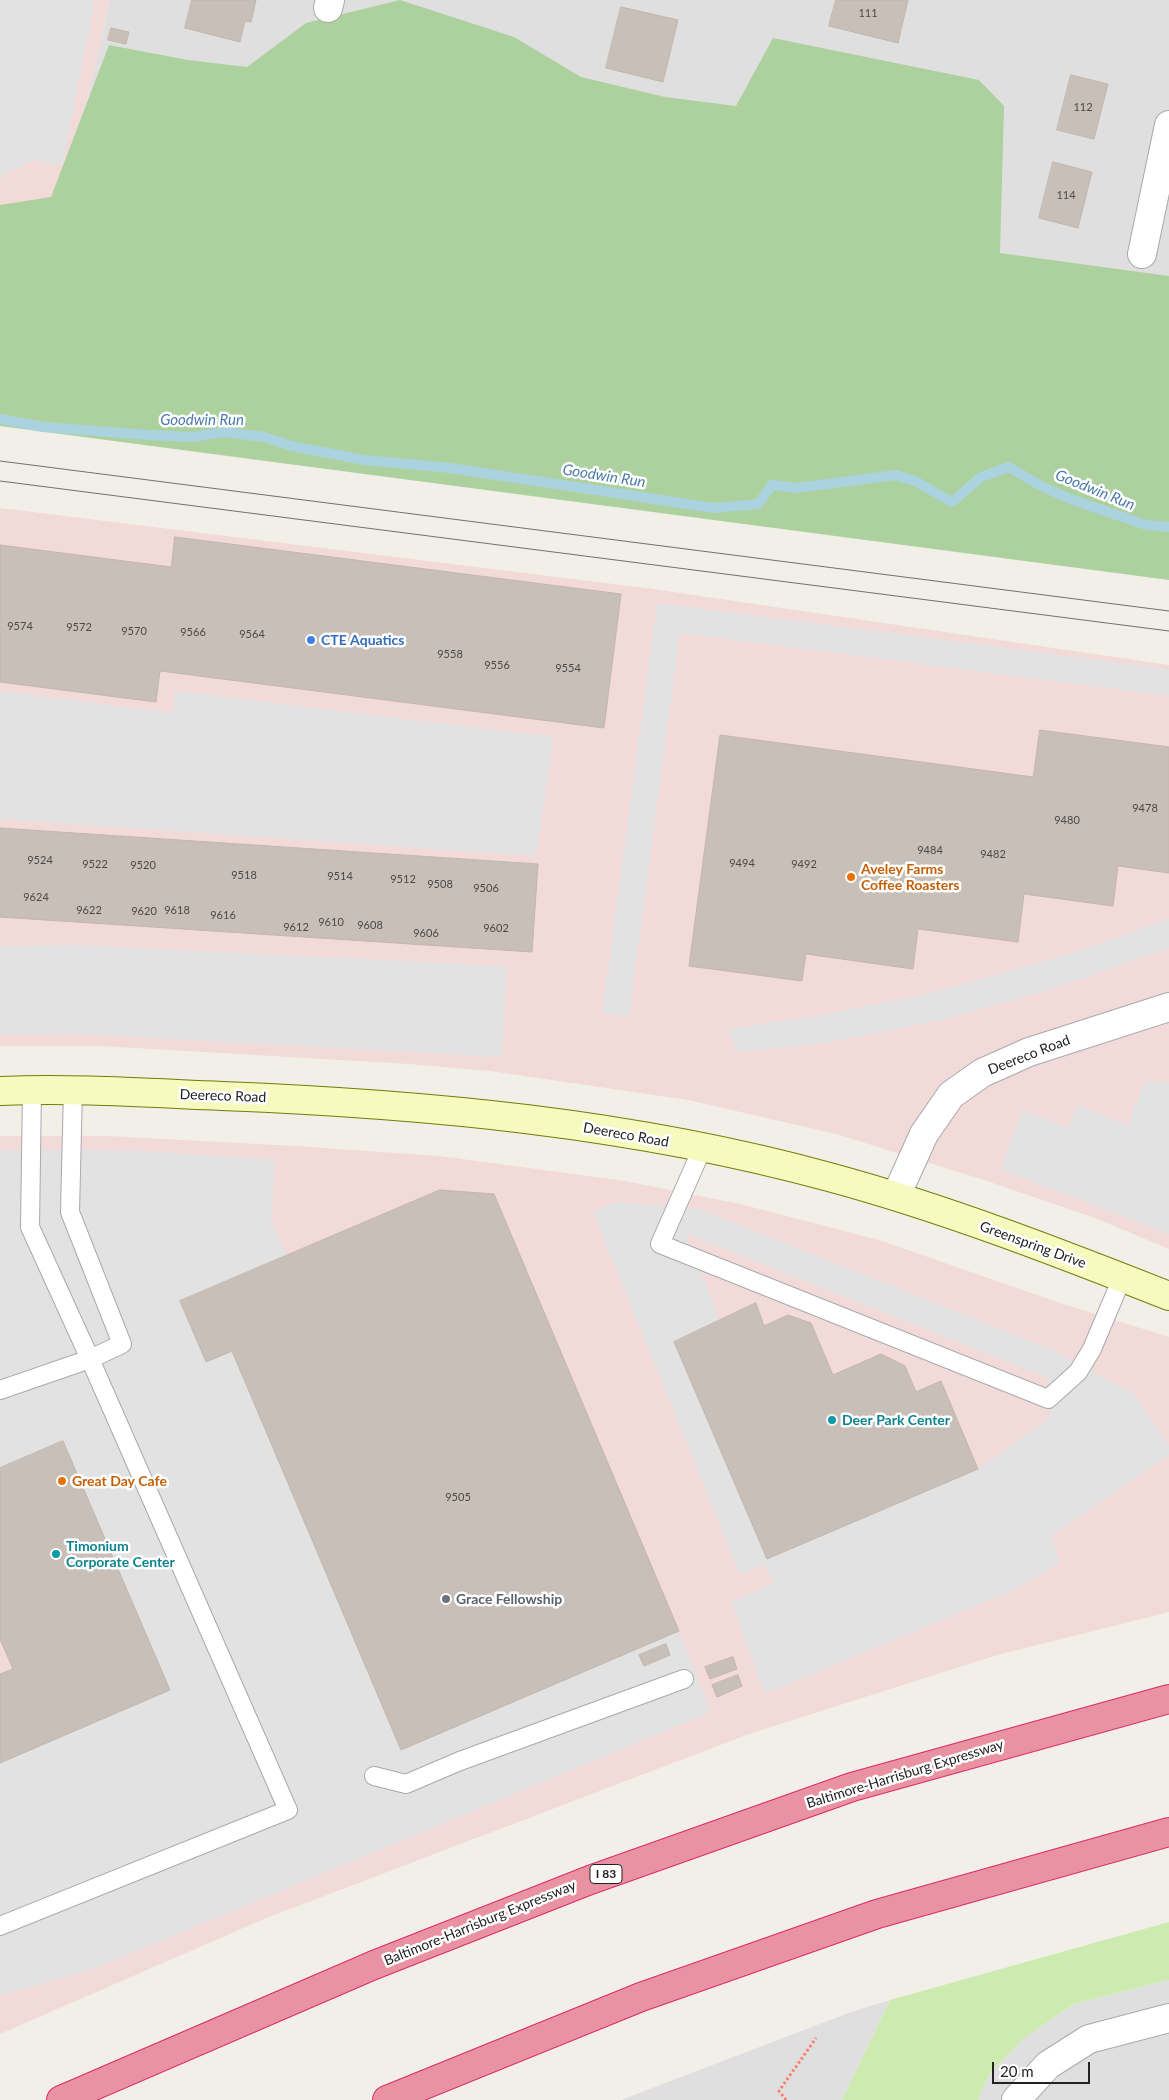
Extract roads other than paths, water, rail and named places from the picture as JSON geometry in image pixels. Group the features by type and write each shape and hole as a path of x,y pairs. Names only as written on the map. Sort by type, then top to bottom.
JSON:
{"highway":[{"name":"Baltimore-Harrisburg Expressway","path":"61,2100 374,1965 590,1880 852,1787 1169,1699"},
{"path":"387,2100 642,1997 877,1914 1169,1832"}],"main road":[{"name":"Deereco Road","path":"0,1091 73,1090 301,1100 445,1110 545,1122 702,1149 808,1172 896,1196"},
{"name":"Greenspring Drive","path":"896,1196 1169,1296"}],"street":[{"path":"1142,254 1169,126"},
{"name":"Deereco Road","path":"896,1196 924,1134 951,1095 982,1073 1029,1052 1169,1007"},
{"path":"1016,2100 1048,2065 1089,2039 1169,2018"}],"lane":[{"path":"0,1926 288,1810 30,1227 32,1090"},
{"path":"0,1390 90,1359 122,1344 70,1212 73,1090"},
{"path":"702,1149 660,1244 1048,1399 1078,1372 1092,1349 1122,1278"},
{"path":"374,1776 406,1784 460,1761 684,1679"}],"waterway":[{"name":"Goodwin Run","path":"0,419 43,427 149,435 193,437 224,432 264,437 292,446 364,460 450,468 714,508 758,504 772,485 796,488 896,475 917,482 952,502 981,477 1009,467 1041,486 1073,500 1146,525 1169,527"}],"tram line":[{"path":"0,461 1169,611"},
{"path":"0,481 1169,631"}],"place":[{"name":"CTE Aquatics","path":"311,640"},
{"name":"Aveley Farms Coffee Roasters","path":"851,877"},
{"name":"Deer Park Center","path":"832,1420"},
{"name":"Great Day Cafe","path":"62,1481"},
{"name":"Timonium Corporate Center","path":"56,1554"},
{"name":"Grace Fellowship","path":"446,1599"}]}
